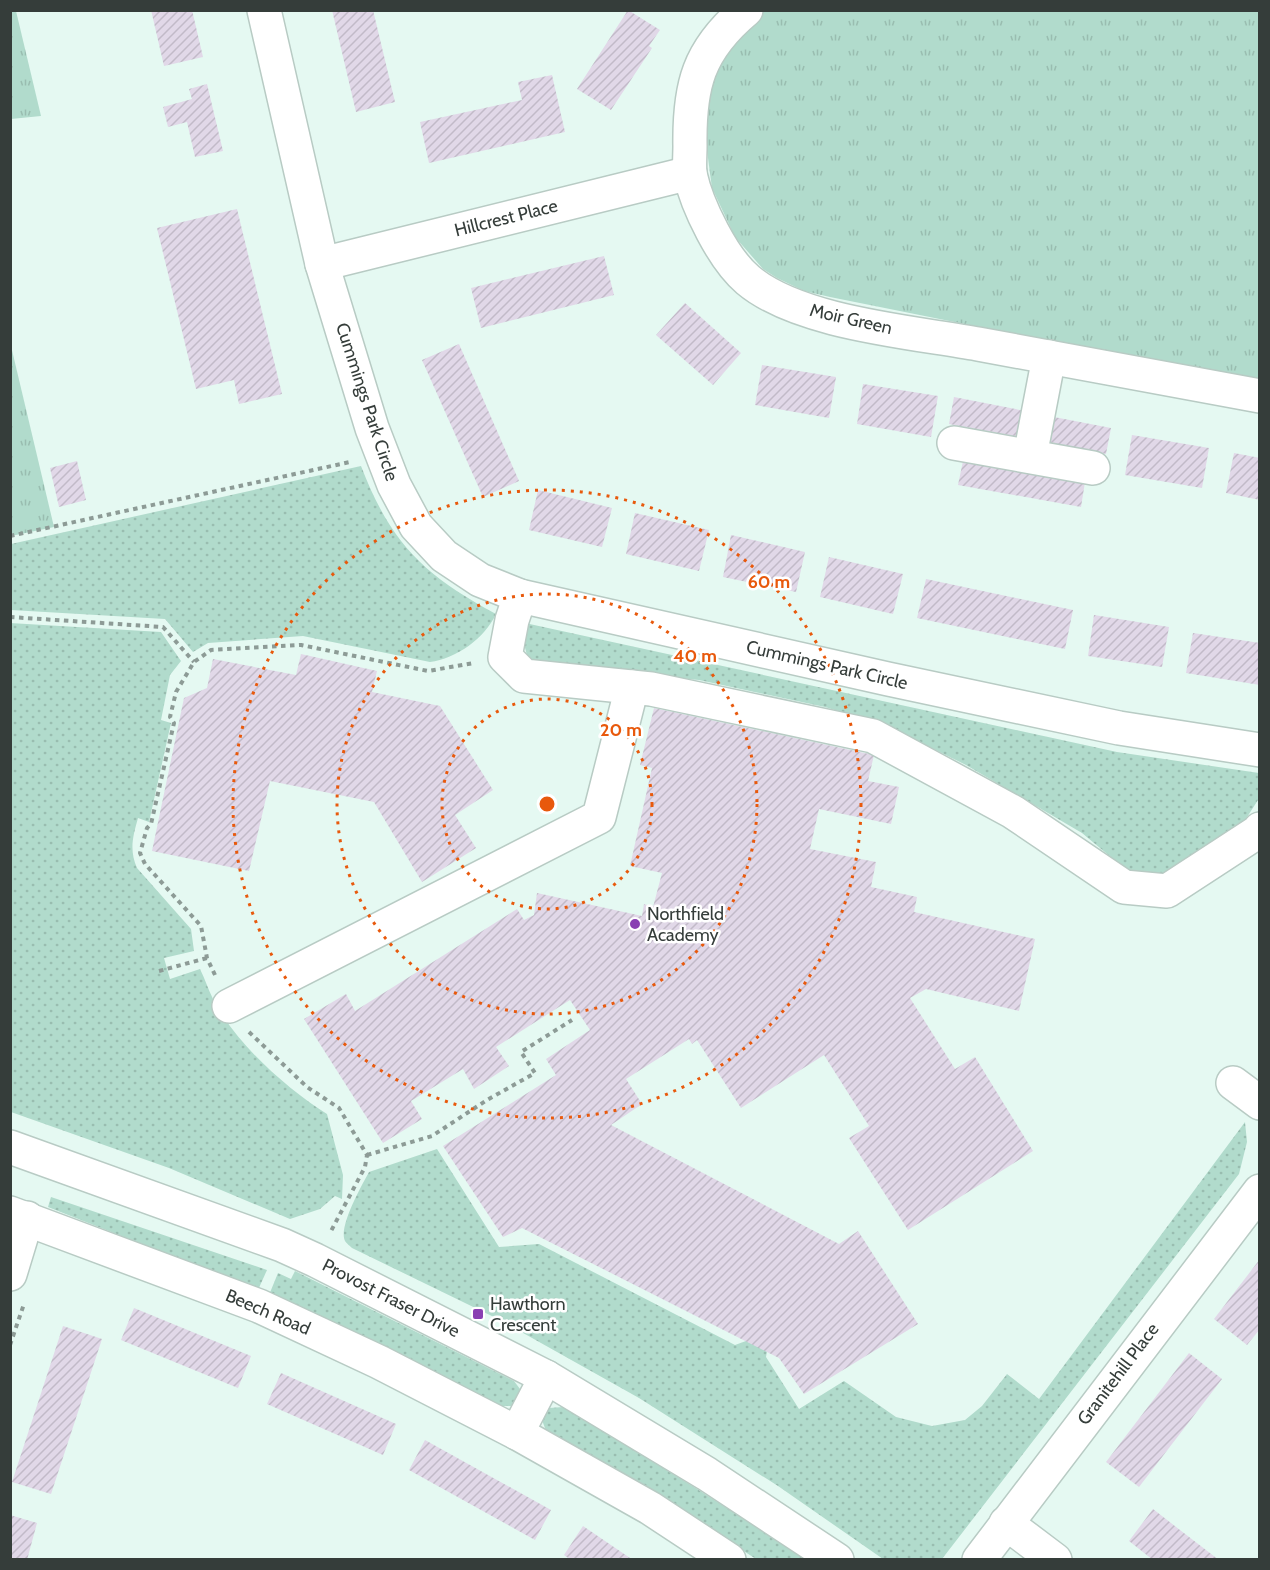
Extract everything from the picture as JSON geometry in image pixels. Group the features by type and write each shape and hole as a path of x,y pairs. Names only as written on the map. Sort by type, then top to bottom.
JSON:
{"street":[{"name":"Cummings Park Circle","path":"264,10 322,264 372,428 394,485 416,526 444,556 480,580 520,596 888,679 1096,723 1260,750"},
{"name":"Moir Green","path":"746,10 727,26 712,46 699,70 690,114 690,173 704,213 723,249 748,280 785,303 853,322 1260,396"},
{"name":"Hillcrest Place","path":"322,264 690,173"},
{"path":"1030,456 1049,357"},
{"path":"954,443 1094,468"},
{"path":"520,596 512,620 505,657 524,676 651,689 873,736 1013,812 1124,887 1167,891 1260,829"},
{"path":"229,1006 599,817 632,687"},
{"path":"1233,1083 1260,1103"},
{"name":"Provost Fraser Drive","path":"10,1147 282,1245 315,1260 546,1377 707,1474 837,1560"},
{"name":"Granitehill Place","path":"979,1560 1260,1191"},
{"path":"10,1274 19,1216"},
{"name":"Beech Road","path":"19,1216 259,1306 379,1362 517,1433 650,1508 729,1560"},
{"path":"517,1433 546,1377"},
{"path":"1006,1523 1055,1560"}],"path":[{"path":"10,536 353,461"},
{"path":"10,617 163,627 194,662"},
{"path":"315,1260 365,1167 367,1155 339,1108 307,1087 254,1038 229,1006 207,958 201,926 145,864 140,853 147,828 151,824 174,723 170,717 176,692 194,662 211,650 301,645 428,671 505,657"},
{"path":"159,971 207,958"},
{"path":"367,1155 432,1136 487,1100 535,1073 522,1052 572,1020"}],"green space":[{"path":"10,11 16,11 41,116 11,119"},
{"path":"762,11 1259,11 1259,383 830,297 804,291 763,269 735,237 712,188 705,136 708,89 732,39"},
{"path":"11,346 54,527 10,536"},
{"path":"361,466 385,517 413,555 449,585 496,614 477,639 450,657 430,662 303,636 208,643 193,652 165,619 11,610 11,544"},
{"path":"10,623 161,632 181,661 170,675 161,720 171,723 149,822 138,818 133,843 133,855 137,868 191,929 194,951 164,958 170,979 200,969 223,1016 248,1048 295,1092 327,1114 343,1175 342,1199 335,1196 320,1209 290,1219 169,1168 11,1112"},
{"path":"525,623 1117,752 1259,773 1258,800 1242,825 1174,873 1156,876 1138,874 1124,868 1082,833 966,765 887,726 825,707 699,680 547,665 528,659 524,644"},
{"path":"1245,1122 1247,1142 1239,1174 942,1559 883,1559 778,1486 639,1398 500,1320 352,1248 345,1241 344,1235 348,1216 369,1172 437,1149 499,1247 539,1244 735,1345 746,1341 767,1351 766,1357 799,1409 844,1381 896,1417 932,1426 965,1420 982,1406 1007,1374 1039,1399"},
{"path":"51,1197 267,1270 258,1290 48,1207"},
{"path":"295,1271 514,1381 520,1389 518,1400 511,1406 502,1406 269,1295 278,1273 291,1279"},
{"path":"564,1407 806,1559 756,1559 657,1495 546,1431 542,1420 549,1408"}],"building":[{"path":"151,10 192,10 203,57 164,66"},
{"path":"332,10 373,10 395,102 356,112"},
{"path":"628,10 660,30 649,46 652,48 611,110 577,89"},
{"path":"552,75 565,132 429,163 420,122 522,100 518,82"},
{"path":"207,84 223,151 195,157 187,122 168,127 163,107 192,99 189,89"},
{"path":"237,209 282,394 239,404 234,380 196,389 157,228"},
{"path":"604,256 614,295 481,328 471,288"},
{"path":"685,303 741,353 713,385 656,335"},
{"path":"459,344 519,481 483,497 422,360"},
{"path":"762,365 836,377 829,418 755,405"},
{"path":"863,384 938,396 931,437 857,424"},
{"path":"954,397 1025,411 1020,437 949,424"},
{"path":"1054,417 1111,428 1106,454 1049,443"},
{"path":"1132,435 1209,448 1202,488 1125,475"},
{"path":"1234,453 1260,458 1260,500 1226,493"},
{"path":"77,461 86,500 59,507 50,468"},
{"path":"963,461 1085,482 1081,507 958,485"},
{"path":"538,490 612,508 602,547 529,530"},
{"path":"635,513 709,530 699,571 626,554"},
{"path":"731,535 805,552 796,592 723,577"},
{"path":"829,557 903,574 893,614 820,597"},
{"path":"926,579 1073,610 1065,649 917,618"},
{"path":"1094,615 1169,627 1162,667 1088,656"},
{"path":"1193,633 1260,643 1260,685 1186,673"},
{"path":"301,654 377,671 372,692 440,706 493,790 455,815 476,848 422,882 374,802 270,781 249,871 152,851 184,698 207,688 213,659 296,675"},
{"path":"654,708 874,755 868,781 899,787 891,824 819,809 810,849 876,862 871,887 917,897 914,912 1035,939 1019,1011 926,989 910,998 955,1069 975,1057 1033,1151 908,1230 849,1138 869,1126 824,1055 741,1108 697,1040 692,1044 689,1039 626,1079 642,1104 611,1125 839,1244 858,1231 918,1324 804,1394 779,1358 522,1228 503,1237 443,1146 556,1075 546,1059 590,1030 570,1000 496,1047 509,1066 474,1089 463,1069 411,1101 422,1119 383,1143 304,1019 346,994 355,1011 517,909 524,920 534,915 537,893 642,916 644,904 653,907 662,873 630,866 652,768 640,765"},
{"path":"1260,1259 1260,1329 1247,1345 1214,1319"},
{"path":"134,1308 251,1356 238,1388 121,1340"},
{"path":"63,1326 102,1339 51,1494 12,1482"},
{"path":"1189,1353 1222,1379 1139,1487 1106,1462"},
{"path":"281,1373 396,1424 383,1455 267,1404"},
{"path":"425,1440 551,1510 535,1540 409,1470"},
{"path":"1153,1509 1219,1560 1153,1560 1129,1541"},
{"path":"10,1515 37,1523 27,1560 10,1560"},
{"path":"583,1526 633,1560 571,1560 564,1555"}],"place":[{"name":"Northfield Academy","path":"635,924"},
{"name":"Hawthorn Crescent","path":"478,1314"}]}
